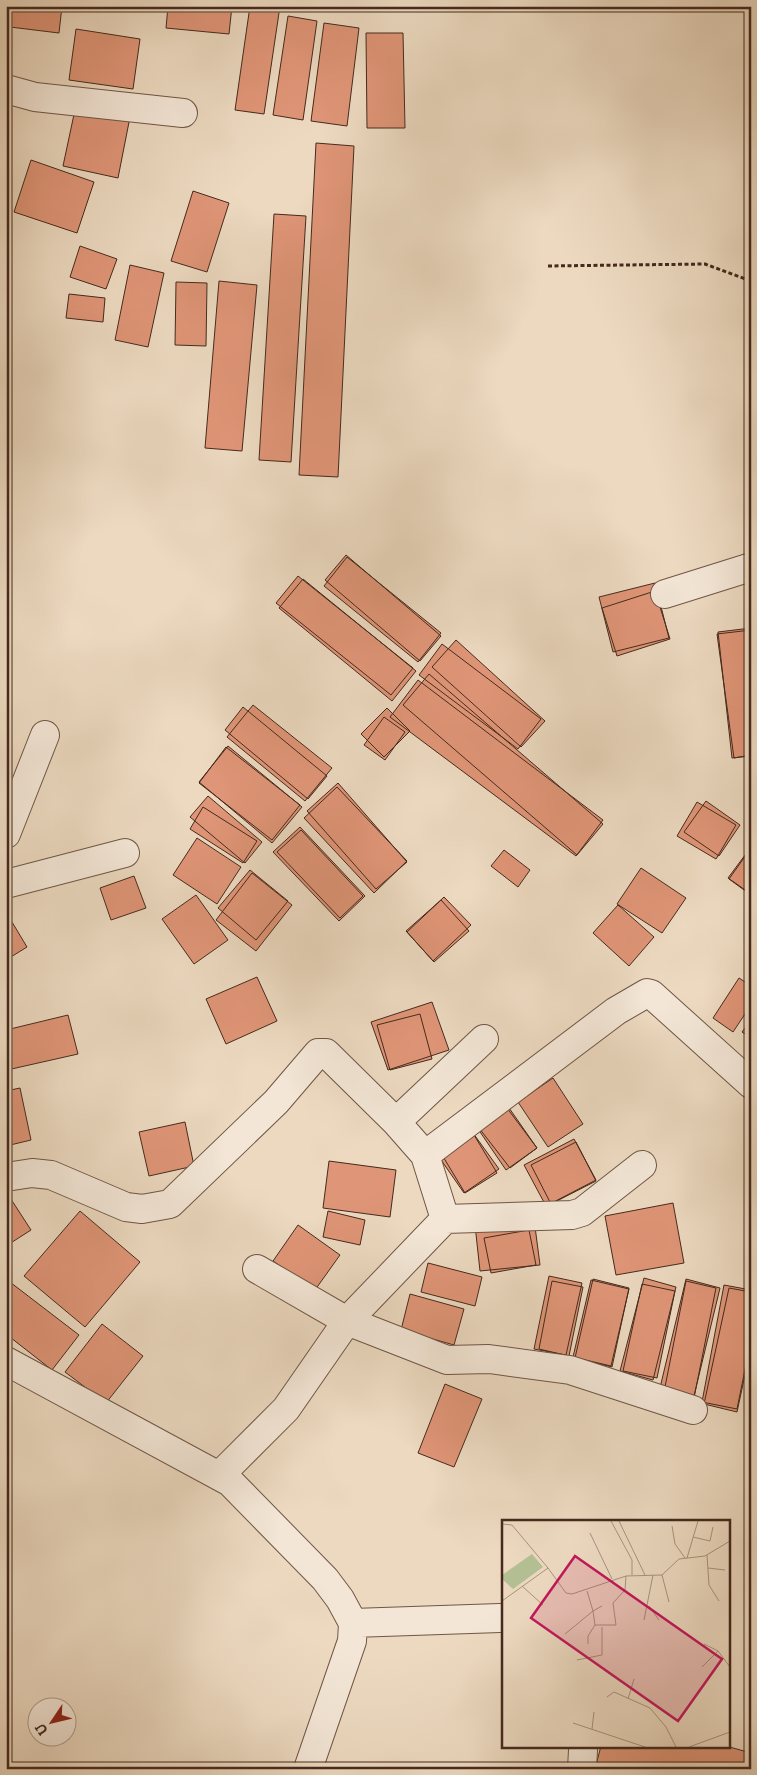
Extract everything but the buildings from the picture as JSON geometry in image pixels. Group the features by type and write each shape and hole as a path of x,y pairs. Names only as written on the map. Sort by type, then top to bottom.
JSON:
{"street":[{"path":"6,89 35,97 182,113"},
{"path":"665,594 751,567"},
{"path":"6,834 45,735"},
{"path":"6,884 125,853"},
{"path":"425,1155 616,1011 647,993 651,994 665,1006 751,1084"},
{"path":"396,1122 484,1040"},
{"path":"6,1177 32,1174 51,1175 126,1207 142,1209 170,1204 276,1102 318,1052 326,1053 340,1065 396,1122 425,1155 445,1219"},
{"path":"219,1476 286,1409 347,1321 445,1219 572,1215 582,1212 642,1166"},
{"path":"257,1269 347,1321 447,1360 489,1359 570,1370 693,1410"},
{"path":"6,1360 230,1482 325,1579 340,1599 353,1623 352,1641 308,1769"},
{"path":"353,1623 500,1618"}],"path":[{"path":"548,266 705,264 751,280"}]}
